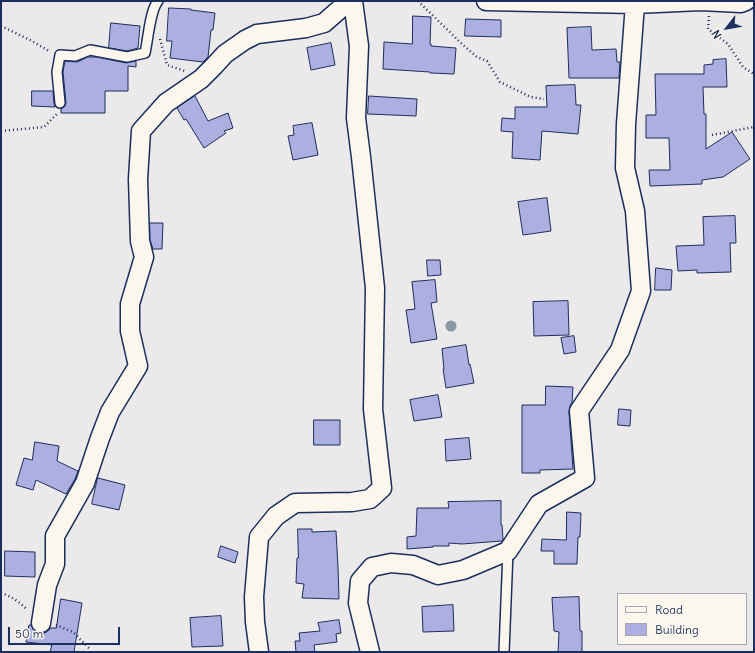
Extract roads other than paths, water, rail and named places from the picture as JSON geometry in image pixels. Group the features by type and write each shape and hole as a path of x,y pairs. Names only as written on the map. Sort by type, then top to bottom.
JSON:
{"street":[{"path":"41,623 47,585 54,564 55,536 85,484 110,412 138,366 130,331 130,304 144,257 140,241 138,179 140,131 166,103 201,79 225,54 245,40 257,34 306,28 324,24 349,1"},
{"path":"258,652 254,597 259,537 276,516 295,503 352,502 370,499 382,488 373,409 376,288 356,118 359,46 353,1"},
{"path":"486,1 701,1 741,3 746,1"},
{"path":"370,652 358,603 360,581 372,567 391,563 413,565 438,575 463,570 508,551 538,504 585,478 578,411 620,350 640,291 635,211 625,168 626,124 635,2"}],"lane":[{"path":"60,103 57,72 60,56 76,56 90,50 127,57 145,53 152,17 158,1"},
{"path":"504,652 508,551"}]}
